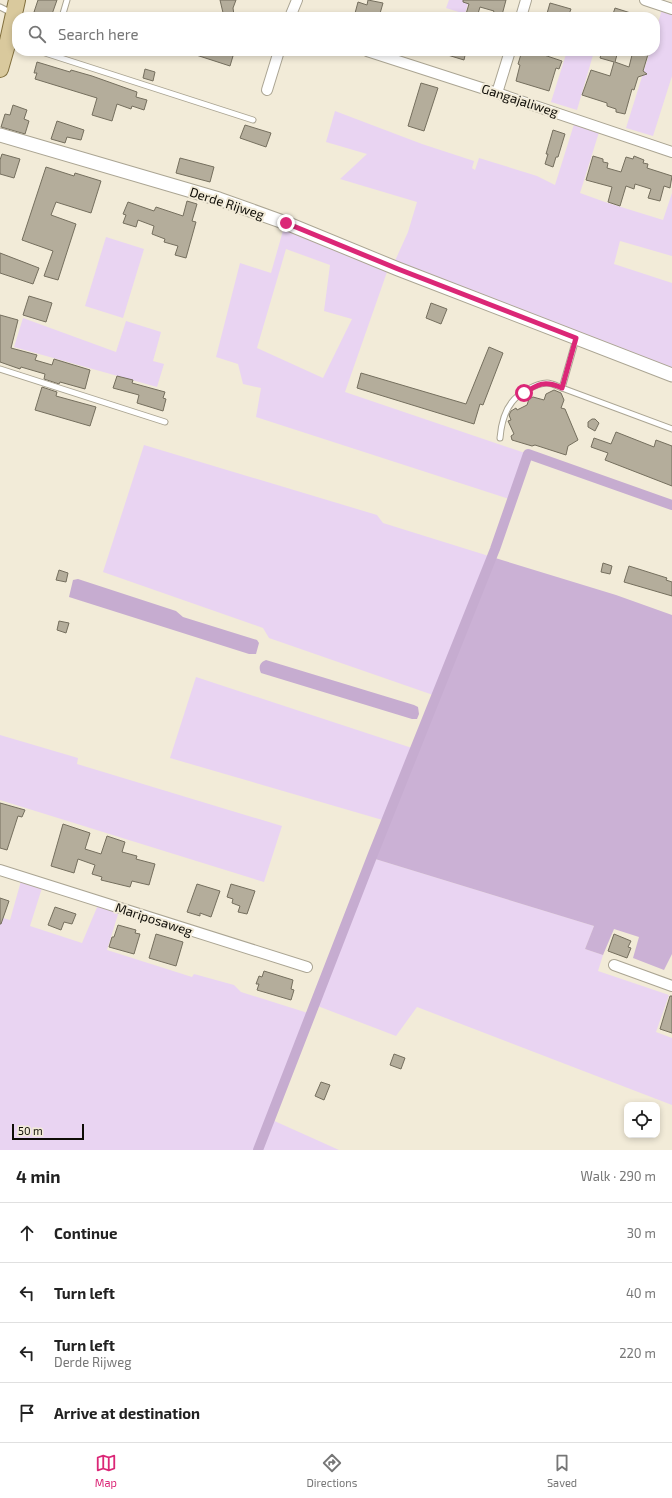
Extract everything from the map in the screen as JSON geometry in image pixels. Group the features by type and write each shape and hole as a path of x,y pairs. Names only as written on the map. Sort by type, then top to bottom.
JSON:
{"main road":[{"path":"0,69 10,42 10,7"}],"street":[{"path":"292,12 297,0"},
{"path":"522,12 526,0"},
{"path":"645,0 672,8"},
{"path":"267,90 277,56"},
{"name":"Gangajaliweg","path":"382,56 672,152"},
{"path":"497,93 508,56"},
{"name":"Derde Rijweg","path":"0,135 233,204 286,223 398,269 672,375"},
{"name":"Mariposaweg","path":"0,870 307,967"},
{"path":"614,965 672,986"}],"lane":[{"path":"63,12 67,0"},
{"path":"55,56 253,120"},
{"path":"562,388 576,338"},
{"path":"0,369 165,422"},
{"path":"500,438 504,418 511,403 536,385 546,383 554,384 672,429"}],"shaded area":[{"path":"449,0 469,0 466,12 459,12 446,8"},
{"path":"662,9 672,12 672,76 653,136 626,128 648,56 660,56 660,16"},
{"path":"565,56 593,56 577,110 551,102"},
{"path":"335,111 422,144 474,161 472,168 475,170 479,158 537,176 555,185 575,121 600,129 580,193 663,220 672,193 672,256 620,241 614,264 672,283 672,371 394,263 408,232 417,202 340,179 367,154 326,142"},
{"path":"284,227 387,272 345,392 528,454 512,500 256,417 261,388 243,384 238,364 216,357 240,263 271,273","holes":["286,249 330,265 324,311 352,319 323,378 257,348"]},
{"path":"106,237 144,249 123,318 85,306"},
{"path":"23,318 116,352 126,321 161,332 153,361 164,364 157,387 14,347"},
{"path":"144,445 377,515 383,523 492,557 436,696 269,638 263,628 103,572"},
{"path":"492,557 616,595 672,615 672,954 664,970 633,958 639,937 614,929 603,955 585,949 594,926 372,858"},
{"path":"78,579 176,611 183,617 257,640 259,643 256,654 249,654 69,597 73,580"},
{"path":"266,660 414,705 418,707 419,714 417,719 412,719 261,673 260,665"},
{"path":"196,677 415,749 386,821 170,758"},
{"path":"0,735 78,758 77,764 282,826 264,882 0,800"},
{"path":"372,858 594,926 585,949 603,955 598,971 669,995 656,1032 672,1038 672,1105 417,1007 396,1036 315,1005"},
{"path":"21,881 42,888 30,926 82,943 98,905 119,911 107,950 192,977 194,974 234,985 241,992 311,1014 270,1119 339,1150 0,1150 0,917 10,920"}],"building":[{"path":"38,0 57,0 53,12 34,12"},
{"path":"220,0 236,0 233,8 234,12 223,12"},
{"path":"368,0 383,3 380,12 355,12 358,2 367,5"},
{"path":"463,0 506,0 503,12 494,12 480,7 478,12 467,12 469,4 463,2"},
{"path":"550,3 571,9 570,12 547,12"},
{"path":"615,8 628,12 614,12"},
{"path":"199,56 233,56 230,66"},
{"path":"451,56 465,56 464,60"},
{"path":"520,56 547,56 562,61 559,69 556,68 549,91 516,81 520,65 518,64"},
{"path":"601,56 617,56 615,62 629,67 632,56 648,56 643,71 647,74 638,77 634,90 632,89 625,114 616,112 616,109 607,106 607,103 582,95 591,70 610,76 614,62 600,58"},
{"path":"37,62 70,72 71,70 92,76 137,92 136,97 147,100 144,110 132,106 131,109 117,104 112,121 92,115 97,98 35,79 37,73 34,73"},
{"path":"145,69 155,72 153,81 143,78"},
{"path":"421,83 438,88 424,131 408,126"},
{"path":"13,105 27,110 24,119 29,121 25,134 1,127 5,114 10,115"},
{"path":"57,121 84,130 81,140 67,137 65,143 51,139"},
{"path":"245,125 271,133 266,147 240,138"},
{"path":"553,130 565,134 558,157 556,157 553,167 545,164 548,154 546,154"},
{"path":"2,154 20,159 14,178 0,174 0,160"},
{"path":"593,156 603,159 603,162 608,163 607,168 621,172 626,157 633,159 634,156 644,160 643,163 648,164 647,168 672,176 670,188 664,186 660,201 648,198 651,189 635,184 634,189 626,186 620,206 608,202 612,187 586,180"},
{"path":"180,158 214,167 210,182 176,173"},
{"path":"46,167 74,176 75,173 101,181 91,213 56,202 51,215 76,224 58,280 44,276 53,251 22,240"},
{"path":"187,201 197,204 192,221 196,222 186,258 175,255 178,246 164,242 165,239 152,234 154,226 138,220 136,227 123,223 126,215 123,214 128,202 154,211 156,207 183,216"},
{"path":"0,253 39,268 33,284 0,273"},
{"path":"29,296 52,303 46,322 23,315"},
{"path":"431,303 447,309 441,324 426,318"},
{"path":"0,315 18,320 11,348 37,355 35,360 52,365 54,359 90,370 85,389 60,382 59,384 44,379 45,374 21,367 20,369 0,362"},
{"path":"489,347 503,353 483,405 480,404 474,424 357,388 361,373 466,404"},
{"path":"117,376 133,380 132,383 165,392 163,398 166,399 163,411 137,403 139,395 113,388"},
{"path":"42,387 57,392 56,396 96,407 90,426 35,410"},
{"path":"554,390 561,393 564,400 561,408 565,409 578,440 568,446 566,455 535,445 532,446 512,440 511,436 514,434 508,421 511,420 509,415 511,411 527,405 529,399 533,397 544,400 546,394"},
{"path":"595,419 599,423 595,431 588,427 588,422"},
{"path":"616,432 654,447 656,440 672,446 672,486 605,460 608,453 591,447 594,438 611,444"},
{"path":"603,563 612,566 610,574 601,572"},
{"path":"629,566 667,578 666,580 672,582 672,596 624,582"},
{"path":"59,570 68,573 66,582 56,580"},
{"path":"59,621 69,623 66,633 57,630"},
{"path":"0,803 25,810 22,817 18,816 7,850 0,848"},
{"path":"63,824 90,833 85,849 101,854 107,836 125,842 122,852 137,856 136,859 155,864 149,885 132,881 130,887 101,880 102,877 92,874 95,865 78,859 74,873 51,866"},
{"path":"197,884 220,891 211,917 200,913 200,916 187,912"},
{"path":"231,884 255,891 247,914 238,912 240,906 232,903 233,899 227,897"},
{"path":"0,898 9,901 1,924 0,924"},
{"path":"55,907 76,914 72,924 64,922 61,930 48,925"},
{"path":"118,925 136,930 135,933 140,934 134,954 109,947"},
{"path":"156,934 183,942 176,966 149,958"},
{"path":"614,934 631,941 628,947 631,948 627,958 608,951"},
{"path":"264,971 293,980 291,989 294,990 291,1000 257,990 259,984 256,984 259,976 262,977"},
{"path":"670,996 672,996 672,1033 660,1029"},
{"path":"394,1054 405,1058 401,1069 390,1065"},
{"path":"321,1082 330,1085 324,1100 315,1096"}],"waterway":[{"path":"258,1150 373,854 495,549 528,454 672,505"}],"route":[{"path":"286,223 398,269 576,338 562,388 554,384 546,383 536,385 524,393"}]}
